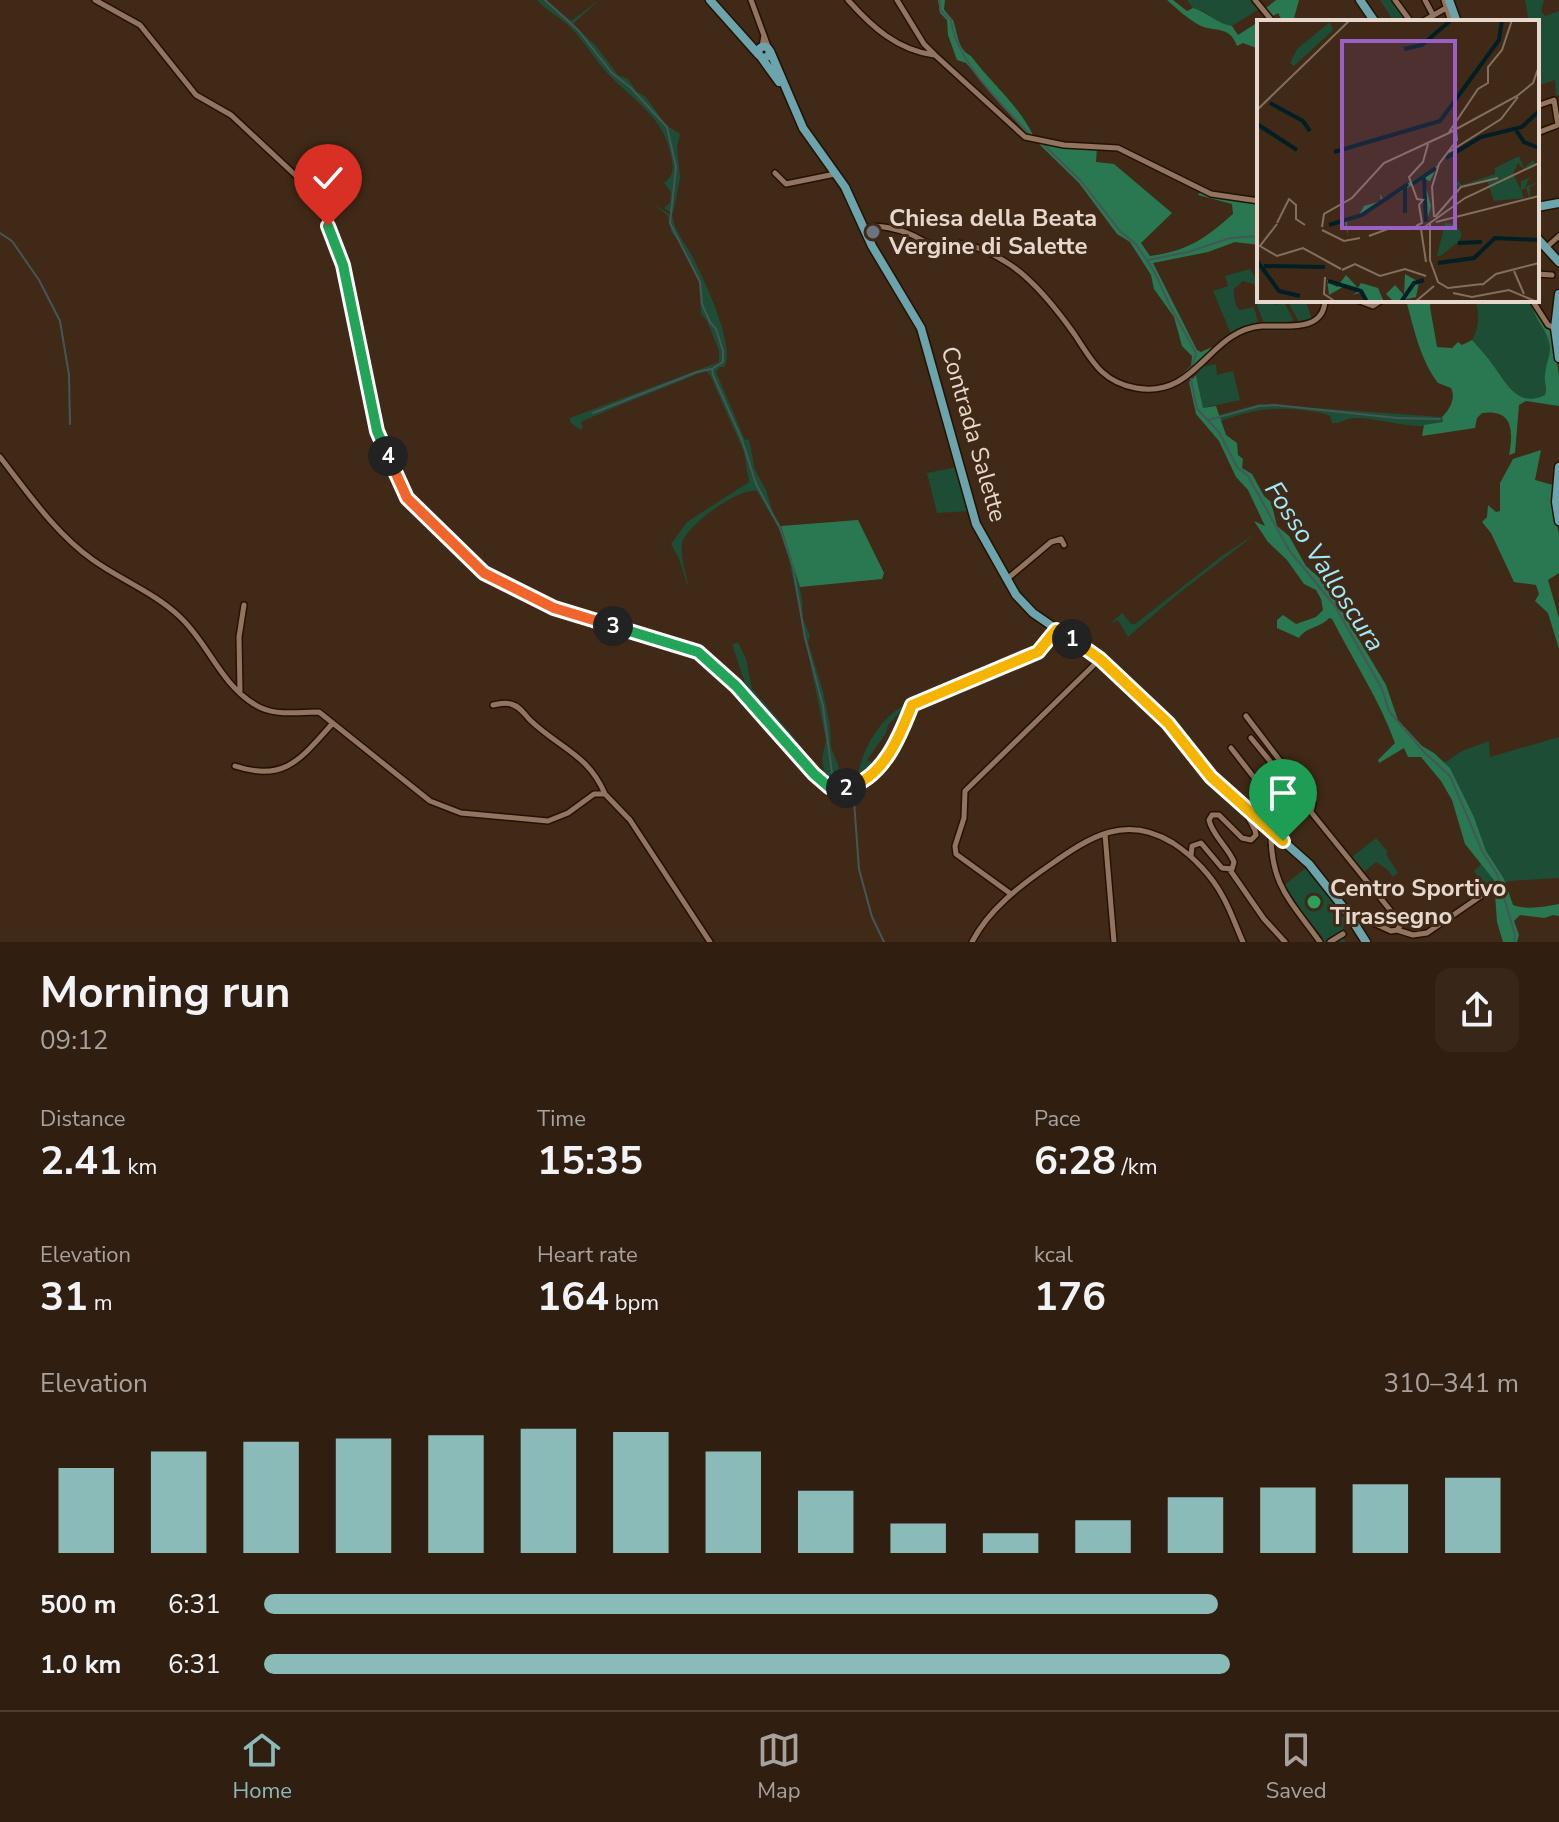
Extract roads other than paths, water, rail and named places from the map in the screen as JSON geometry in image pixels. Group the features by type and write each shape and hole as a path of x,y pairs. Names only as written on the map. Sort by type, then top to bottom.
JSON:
{"main road":[{"path":"710,0 747,42 764,51"},
{"path":"1363,1 1374,20"},
{"name":"Contrada Salette","path":"764,51 811,140 836,174 876,253 914,313 926,340 976,524 1007,579 1033,613 1100,659 1168,723 1211,777 1309,864 1366,942"},
{"path":"1539,207 1559,203"},
{"path":"1539,237 1559,259"},
{"path":"1539,237 1559,259"},
{"path":"1558,299 1558,353"},
{"path":"1559,467 1556,502 1559,521"}],"street":[{"path":"95,0 140,25 196,95 231,115 309,189 337,245 377,431 407,498 484,573 554,608 698,652 736,686 829,787 852,786 892,753 912,705 1029,657 1038,652 1056,630"},
{"path":"751,0 764,34 764,51"},
{"path":"848,0 895,43 912,51 935,55"},
{"path":"897,0 924,44 1025,137 1064,145 1109,145 1211,194 1257,201"},
{"path":"1255,0 1271,20"},
{"path":"1395,0 1410,20"},
{"path":"1425,0 1433,15"},
{"path":"1425,20 1446,3"},
{"path":"1539,105 1554,100 1558,125 1539,132"},
{"path":"775,173 786,184 836,174"},
{"path":"865,228 874,226 908,233 931,243 963,244 1002,260 1022,274 1047,301 1099,371 1137,389 1176,384 1199,368 1217,346 1246,330 1261,326 1298,326 1318,319 1325,310 1325,302"},
{"path":"1549,245 1559,236"},
{"path":"1539,274 1552,275"},
{"path":"1533,302 1548,325 1558,328"},
{"path":"0,457 33,500 76,546 92,560 145,591 182,618 234,689 256,705 274,713 319,712 430,801 461,813 548,821 568,813 594,794 605,794"},
{"path":"1007,579 1051,542 1061,539 1064,545"},
{"path":"240,694 239,637 244,605"},
{"path":"1011,894 955,851 964,818 965,791 1100,659"},
{"path":"493,705 513,705 522,710 529,720 585,761 605,794 630,820 710,942"},
{"path":"1246,716 1313,804 1311,812"},
{"path":"235,766 262,773 291,767 333,723"},
{"path":"1251,738 1288,783 1283,805 1286,836 1283,841"},
{"path":"1231,748 1277,807 1283,824"},
{"path":"1289,789 1294,791 1399,921 1397,930"},
{"path":"1230,870 1234,860 1209,826 1209,820 1212,815 1219,815 1244,840 1252,840 1255,830 1244,804"},
{"path":"972,942 1011,894 1072,850 1105,834 1125,829 1156,833 1191,857 1223,896 1243,942"},
{"path":"1271,830 1271,859 1280,889 1320,942"},
{"path":"1105,834 1114,942"},
{"path":"1191,857 1192,846 1201,843 1222,868 1230,870 1264,919 1285,942"},
{"path":"1349,915 1352,913 1391,931 1413,935 1427,933 1497,885"},
{"path":"1330,942 1343,934"}],"waterway":[{"path":"545,0 578,30 612,73 631,88 667,127 676,167 670,223 700,282 702,304 716,329 723,351 723,362 712,369 713,375 742,440 756,484 780,528 793,567 805,638 823,706 832,773 849,784"},
{"name":"Fosso Valloscura","path":"940,0 940,10 951,20 955,36 971,67 1031,136"},
{"name":"Fosso Valloscura","path":"1042,143 1081,181 1120,231 1136,244 1154,271 1196,353 1191,369"},
{"path":"0,233 12,241 39,280 60,321 69,375 70,424"},
{"path":"1148,260 1188,252 1230,238 1257,236"},
{"path":"593,413 711,369"},
{"name":"Fosso Valloscura","path":"1191,379 1197,409 1219,432 1237,467 1248,476 1289,550 1335,606 1382,689 1389,711 1424,752 1450,776 1482,851 1497,874 1515,935 1514,942"},
{"path":"1208,420 1259,406 1275,405 1397,418 1440,419"},
{"path":"853,788 859,869 872,917 884,942"}],"place":[{"name":"Chiesa della Beata Vergine di Salette","path":"873,232"},
{"name":"Centro Sportivo Tirassegno","path":"1314,902"}]}
